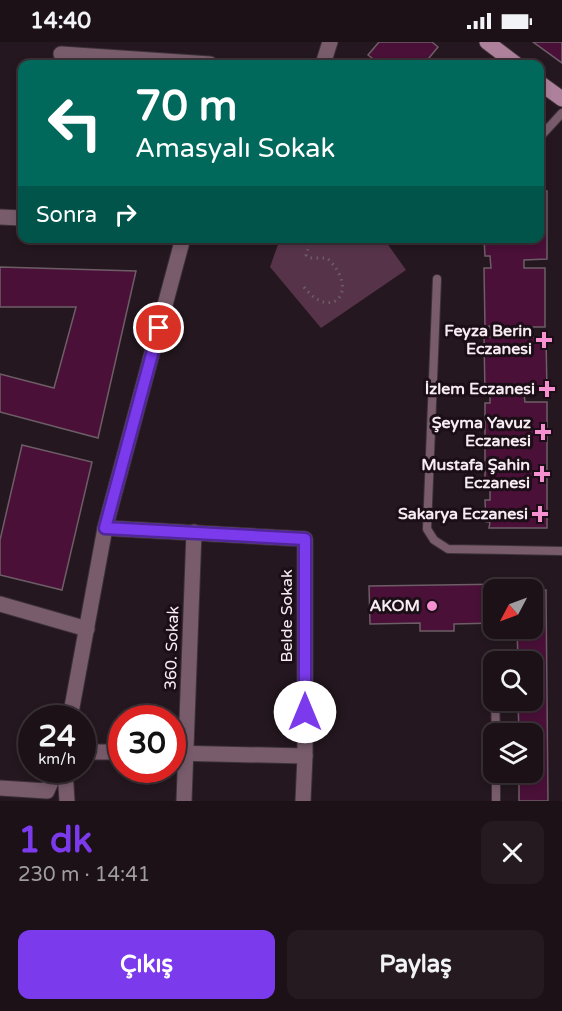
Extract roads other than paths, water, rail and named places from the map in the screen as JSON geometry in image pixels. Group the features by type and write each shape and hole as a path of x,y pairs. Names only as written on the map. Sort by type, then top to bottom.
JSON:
{"street":[{"path":"324,60 330,42"},
{"path":"487,42 511,60"},
{"path":"61,54 150,60"},
{"path":"544,86 562,99"},
{"path":"0,217 18,218"},
{"path":"72,705 105,528 182,243"},
{"path":"105,528 194,532"},
{"name":"Belde Sokak","path":"194,532 305,539 303,801"},
{"name":"360. Sokak","path":"182,705 194,532"},
{"path":"0,604 87,629"},
{"path":"186,754 305,756"},
{"path":"0,788 47,792 51,783"},
{"path":"66,783 67,801"},
{"name":"360. Sokak","path":"182,783 184,801"}],"lane":[{"path":"544,133 562,113"},
{"path":"437,279 427,530 434,540 448,549 562,551"},
{"path":"496,783 496,801"}],"place":[{"name":"Feyza Berin Eczanesi","path":"544,340"},
{"name":"İzlem Eczanesi","path":"547,389"},
{"name":"Şeyma Yavuz Eczanesi","path":"543,432"},
{"name":"Mustafa Şahin Eczanesi","path":"542,474"},
{"name":"Sakarya Eczanesi","path":"540,514"},
{"name":"AKOM","path":"432,606"}]}
